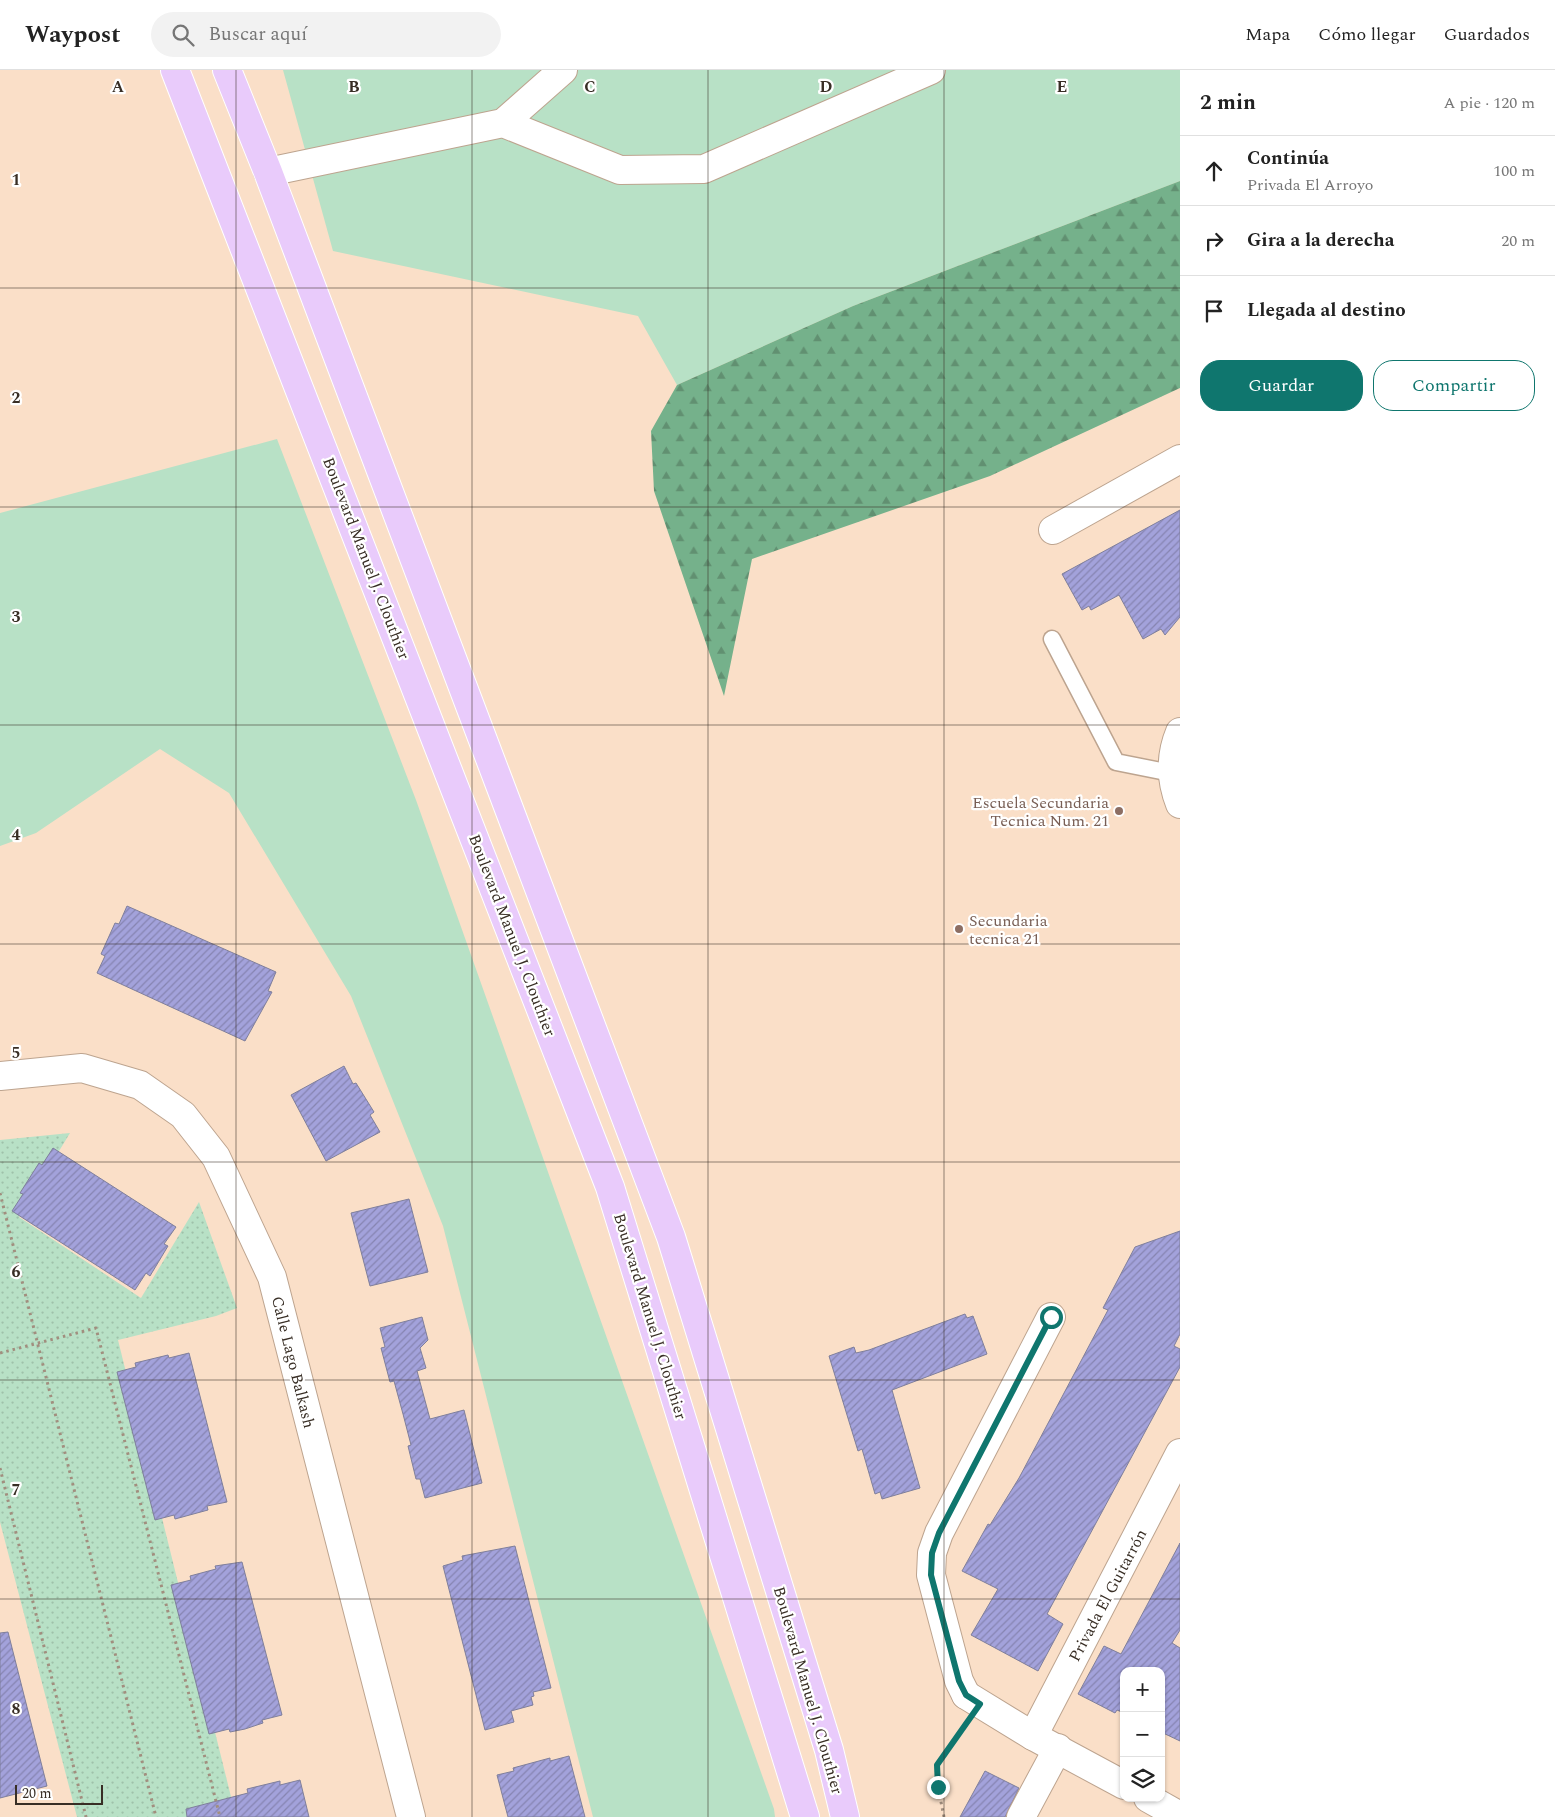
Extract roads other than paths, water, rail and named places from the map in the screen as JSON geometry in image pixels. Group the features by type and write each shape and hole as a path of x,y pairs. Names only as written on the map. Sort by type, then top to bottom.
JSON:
{"main road":[{"name":"Boulevard Manuel J. Clouthier","path":"175,70 610,1187 805,1817"},
{"name":"Boulevard Manuel J. Clouthier","path":"227,70 268,172 671,1237 829,1750 846,1817"}],"street":[{"path":"268,172 503,123 563,70"},
{"path":"503,123 620,170 704,169 931,70"},
{"path":"1053,530 1180,459"},
{"path":"1180,732 1173,751 1171,773 1180,804"},
{"name":"Calle Lago Balkash","path":"0,1076 82,1068 140,1086 183,1115 216,1157 272,1277 411,1817"},
{"path":"1051,1317 939,1533 932,1553 931,1575 959,1681 973,1700 1033,1736 1120,1783"},
{"name":"Privada El Guitarrón","path":"1033,1736 1180,1454"},
{"path":"1022,1817 1058,1748"},
{"path":"1156,1802 1180,1815"}],"lane":[{"path":"1052,639 1116,762 1171,773"}],"place":[{"name":"Escuela Secundaria Tecnica Num. 21","path":"1119,811"},
{"name":"Secundaria tecnica 21","path":"959,929"}]}
